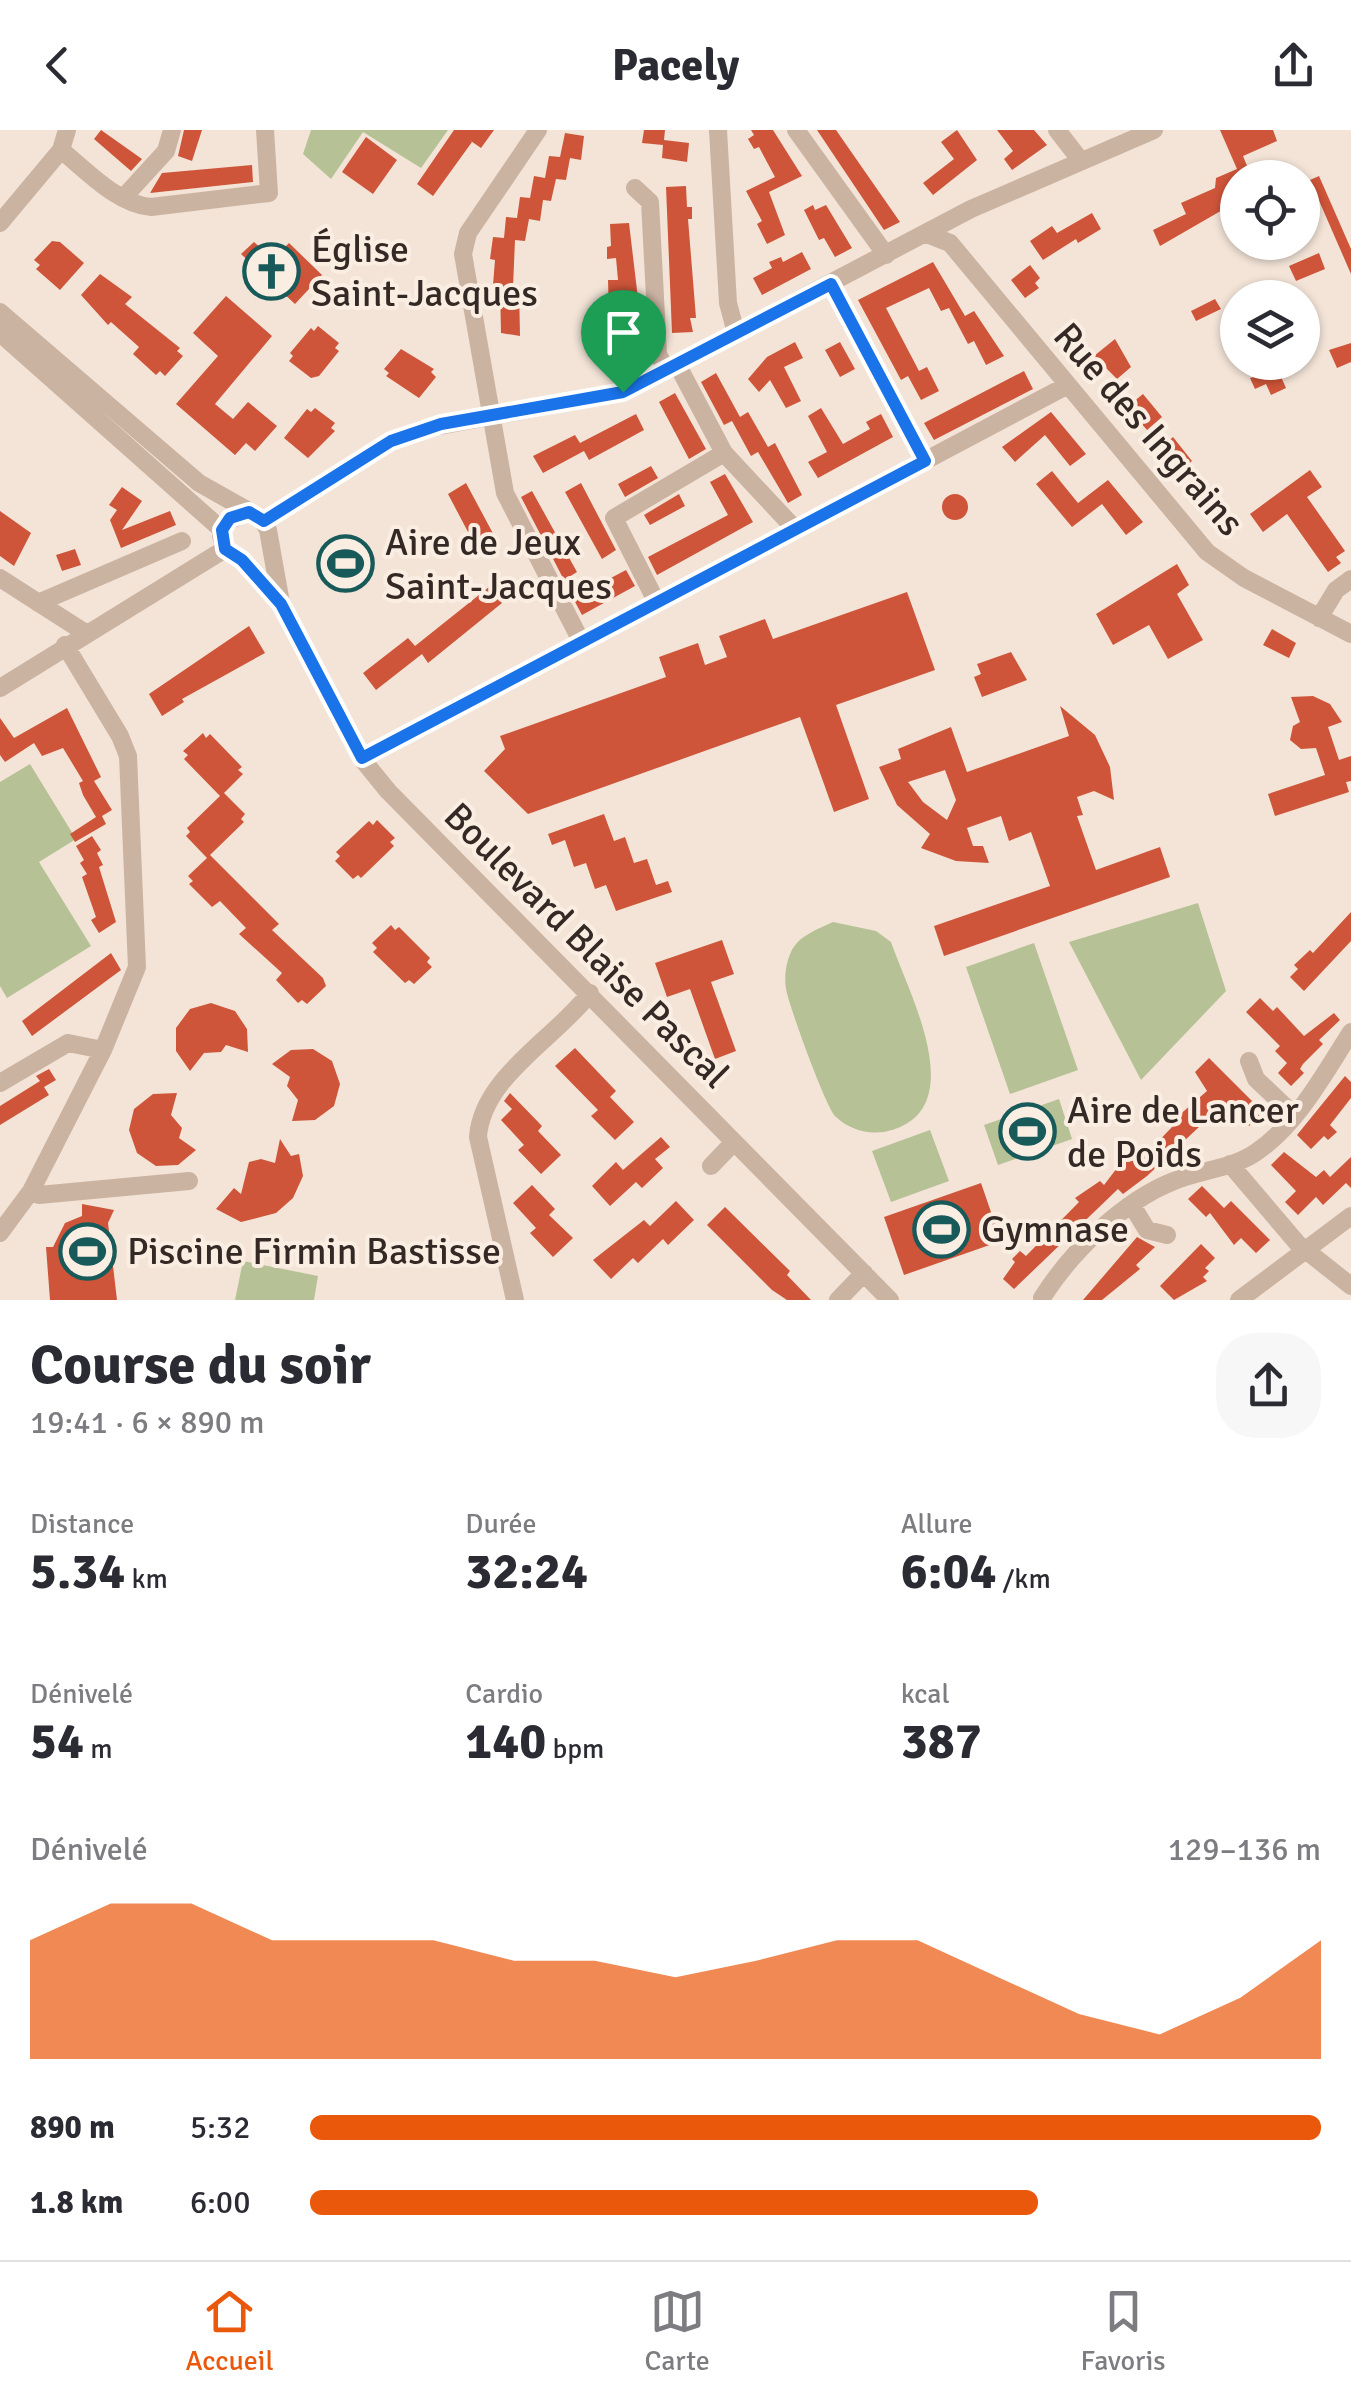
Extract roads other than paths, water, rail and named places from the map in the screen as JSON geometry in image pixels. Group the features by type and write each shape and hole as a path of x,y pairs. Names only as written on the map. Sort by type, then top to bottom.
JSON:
{"street":[{"path":"0,223 60,150 67,130"},
{"path":"123,198 166,151 172,130"},
{"path":"60,150 123,198 151,207 268,193 265,130"},
{"path":"538,130 464,244 504,493 581,641"},
{"path":"718,130 728,304 736,333"},
{"path":"796,130 886,254"},
{"path":"1056,130 1081,162"},
{"path":"0,312 199,483 264,521 391,441 423,429 609,396 672,367 971,209 1154,130"},
{"path":"635,188 650,202 658,354 672,367 724,454 795,530"},
{"name":"Rue des Ingrains","path":"926,234 950,243 1207,552 1244,578 1351,634"},
{"path":"831,284 925,461"},
{"path":"0,333 222,530 225,549 84,632 0,688"},
{"path":"362,758 1068,385"},
{"path":"656,602 614,518 724,454"},
{"path":"222,530 230,518 246,512"},
{"name":"Boulevard Blaise Pascal","path":"264,521 281,604"},
{"path":"38,603 182,541"},
{"path":"242,560 255,558 268,545"},
{"name":"Boulevard Blaise Pascal","path":"225,549 242,560 281,604 362,758 890,1300"},
{"path":"0,578 84,632"},
{"path":"1319,618 1336,590 1351,579"},
{"path":"0,1233 31,1192 103,1050 138,967 128,756 65,645"},
{"path":"515,1300 478,1138 479,1122 491,1096 590,993"},
{"path":"1042,1298 1057,1274 1089,1242 1133,1207 1172,1182 1260,1150 1294,1115 1351,1032"},
{"path":"0,1083 68,1043 103,1050"},
{"path":"1249,1061 1256,1079 1294,1115"},
{"path":"712,1166 734,1142"},
{"path":"1230,1164 1262,1207 1305,1250 1351,1286"},
{"path":"31,1192 40,1195 189,1182"},
{"path":"1133,1207 1148,1230 1167,1235"},
{"path":"1239,1300 1351,1216"},
{"path":"838,1300 864,1273"}],"place":[{"name":"Église Saint-Jacques","path":"272,271"},
{"name":"Aire de Jeux Saint-Jacques","path":"346,564"},
{"name":"Aire de Lancer de Poids","path":"1028,1132"},
{"name":"Gymnase","path":"942,1229"},
{"name":"Piscine Firmin Bastisse","path":"88,1251"}]}
